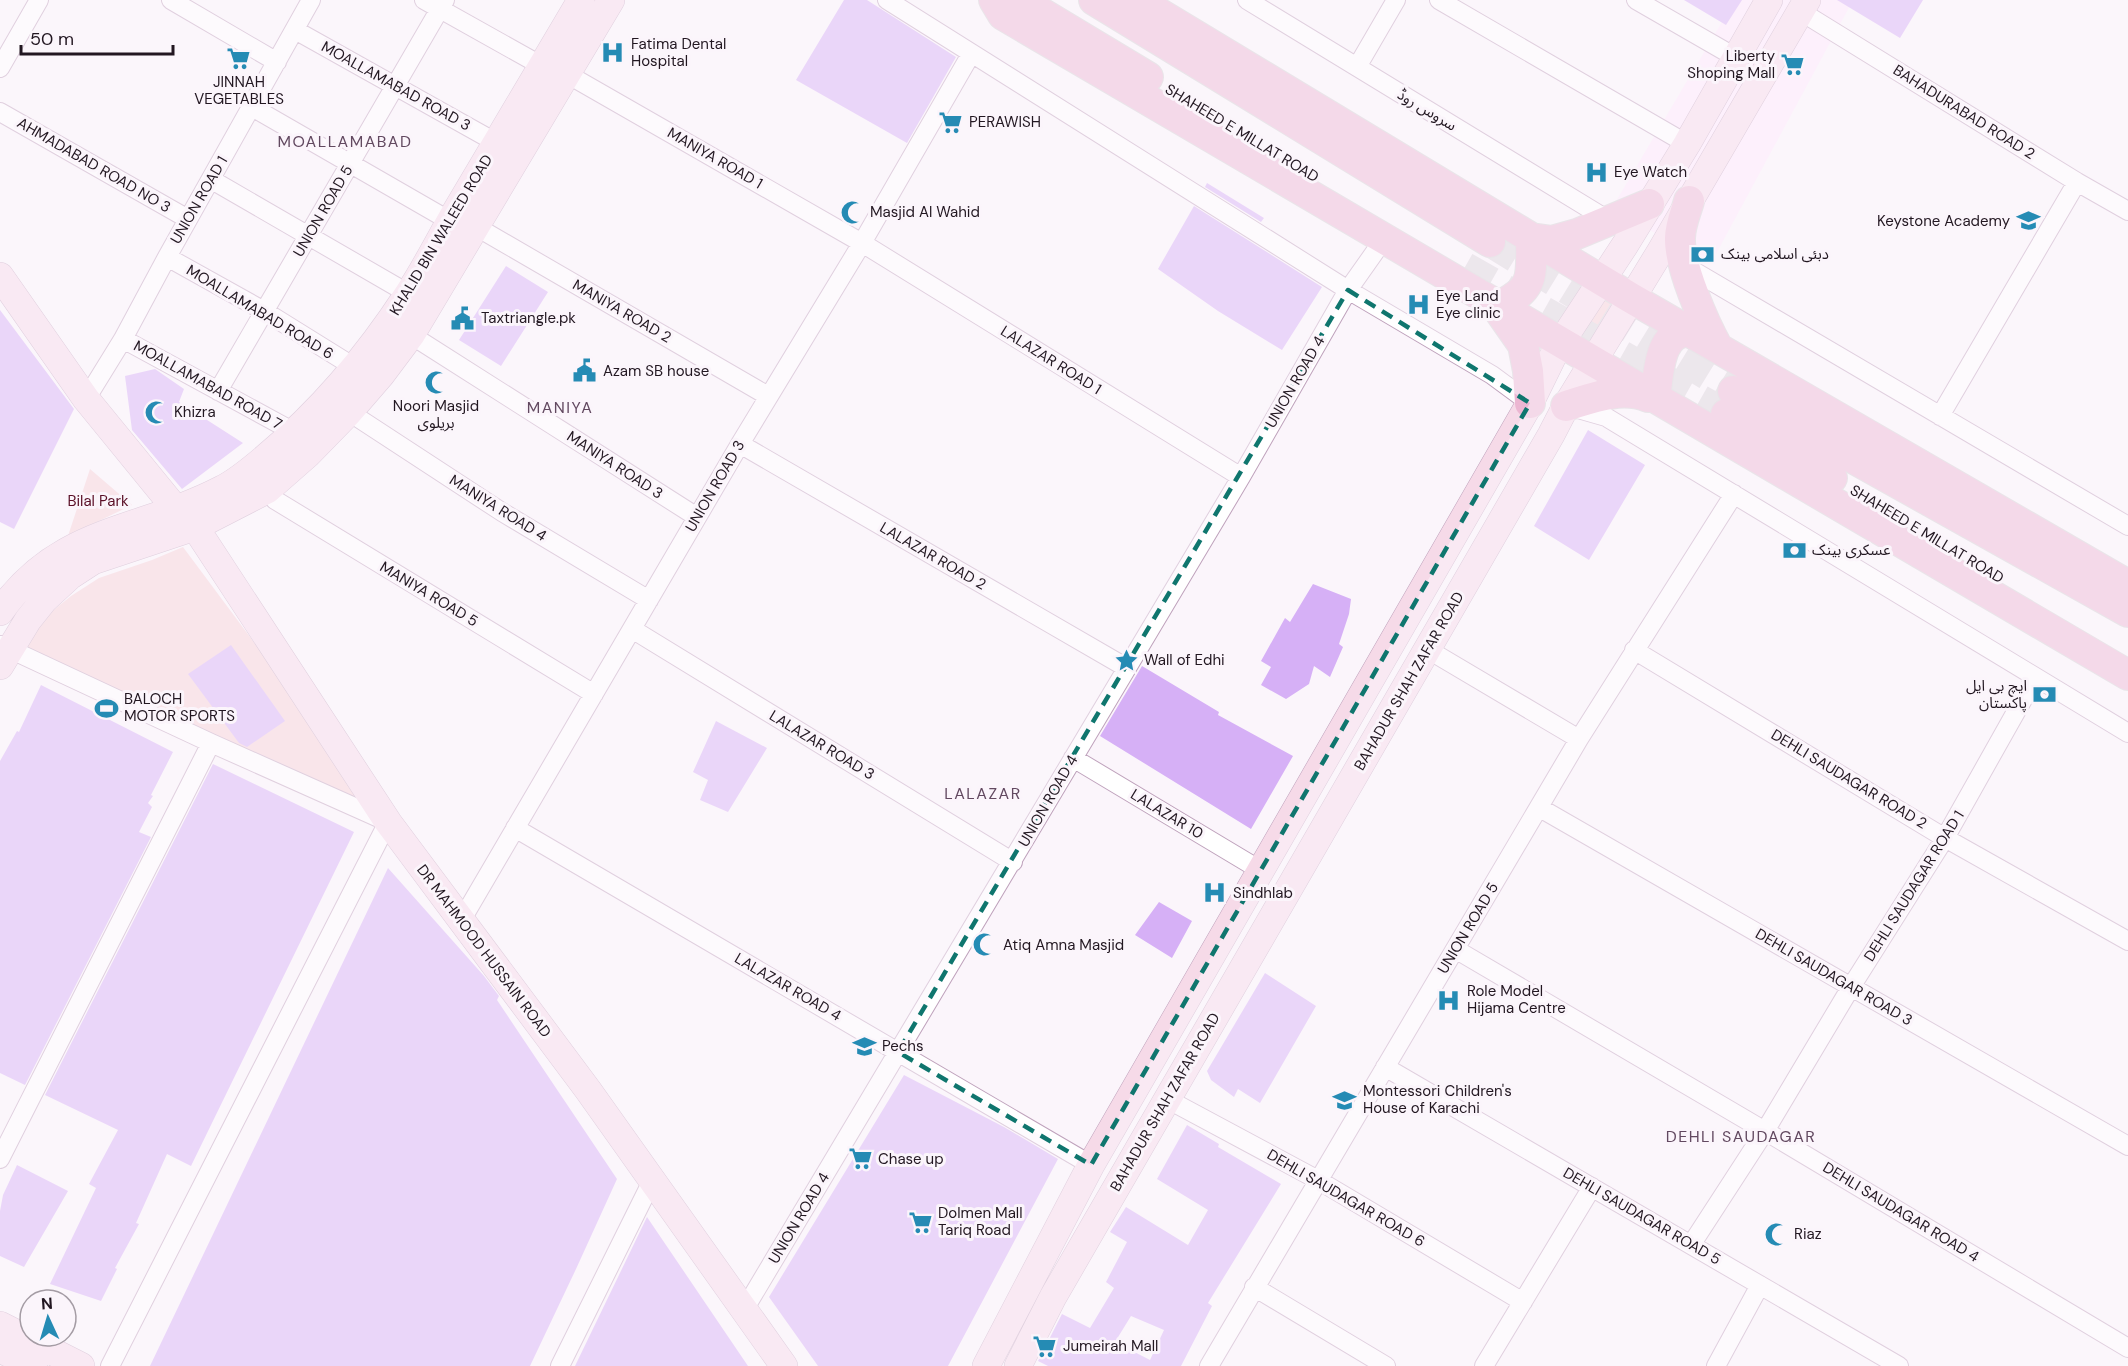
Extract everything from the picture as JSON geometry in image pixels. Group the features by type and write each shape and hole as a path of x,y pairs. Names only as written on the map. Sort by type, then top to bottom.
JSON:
{"main road":[{"name":"KHALID BIN WALEED ROAD","path":"3,654 44,600 70,576 93,561 195,527 267,490 308,454 349,412 411,335 463,224 497,143 580,0"},
{"name":"KHALID BIN WALEED ROAD","path":"0,612 24,582 50,561 100,534 208,496 234,483 294,432 327,399 463,224 567,74 611,0"},
{"path":"994,0 1003,15 2128,675"},
{"name":"SHAHEED E MILLAT ROAD","path":"1020,0 1465,267"},
{"path":"1094,0 1490,242"},
{"path":"1137,0 1631,298 2128,585"},
{"path":"986,1366 1091,1165 1530,403 1556,350 1687,144 1769,0"},
{"name":"BAHADUR SHAH ZAFAR ROAD","path":"1018,1366 1053,1297 1566,406 1660,252 1804,5"},
{"path":"1689,201 1680,237 1682,256 1708,330 1718,348"},
{"path":"1531,238 1552,241 1577,234 1649,204"},
{"path":"1496,304 1519,296 1528,284 1531,274 1531,238"},
{"path":"0,276 86,399 175,508"},
{"path":"1496,304 1523,345 1528,371 1530,403"},
{"path":"1660,400 1666,343 1678,333 1693,332"},
{"path":"1566,406 1606,394 1636,392 1660,400"},
{"name":"SHAHEED E MILLAT ROAD","path":"2128,612 1730,403 2128,655"},
{"name":"DR MAHMOOD HUSSAIN ROAD","path":"195,527 388,822 588,1090 784,1366"},
{"path":"0,1325 81,1366"},
{"path":"0,1349 34,1366"}],"street":[{"path":"0,68 39,0"},
{"path":"171,0 277,62"},
{"name":"UNION ROAD 1","path":"86,399 123,339 312,0"},
{"path":"887,0 1348,290 1492,375 1530,403"},
{"name":"سروس روڈ","path":"1246,0 1608,220"},
{"path":"1357,67 1396,0"},
{"path":"1439,0 1687,144"},
{"path":"1636,0 1736,57"},
{"path":"436,3 542,66"},
{"name":"UNION ROAD 5","path":"218,391 351,164 436,3"},
{"name":"BAHADURABAD ROAD 2","path":"1804,5 2077,182 2128,211"},
{"name":"MOALLAMABAD ROAD 3","path":"295,30 497,143"},
{"name":"UNION ROAD 3","path":"461,921 768,396 862,243 971,54"},
{"name":"MANIYA ROAD 1","path":"567,74 862,243"},
{"name":"MANIYA ROAD 2","path":"252,107 768,396"},
{"name":"AHMADABAD ROAD NO 3","path":"0,112 188,219"},
{"path":"212,180 409,294"},
{"path":"1940,416 2077,182"},
{"name":"UNION ROAD 4","path":"744,1310 1241,477 1348,290 1384,239"},
{"name":"LALAZAR ROAD 1","path":"862,243 1241,477"},
{"path":"1660,252 2128,526"},
{"name":"MOALLAMABAD ROAD 6","path":"167,257 264,311 354,367"},
{"name":"MANIYA ROAD 3","path":"411,335 697,517"},
{"name":"MOALLAMABAD ROAD 7","path":"123,339 294,432"},
{"path":"1566,406 1606,417 2128,733"},
{"name":"MANIYA ROAD 4","path":"349,412 502,512 649,600"},
{"name":"LALAZAR ROAD 2","path":"740,444 1127,668"},
{"name":"MANIYA ROAD 5","path":"267,490 275,500 594,694"},
{"name":"UNION ROAD 5","path":"1209,1366 1579,739 1734,494"},
{"name":"LALAZAR ROAD 3","path":"632,629 1013,862"},
{"path":"1427,649 1579,739"},
{"name":"DEHLI SAUDAGAR ROAD 2","path":"1634,650 1945,838 2128,941"},
{"path":"3,654 388,822 110,1366"},
{"name":"DEHLI SAUDAGAR ROAD 1","path":"1691,1245 1765,1131 1851,987 1945,838 2036,678"},
{"path":"0,1159 211,743"},
{"name":"LALAZAR 10","path":"1073,758 1260,870"},
{"name":"DEHLI SAUDAGAR ROAD 3","path":"1540,808 2128,1146"},
{"name":"LALAZAR ROAD 4","path":"515,828 1091,1165"},
{"name":"DEHLI SAUDAGAR ROAD 4","path":"1455,949 2128,1348"},
{"name":"DEHLI SAUDAGAR ROAD 5","path":"1385,1067 1899,1366"},
{"name":"DEHLI SAUDAGAR ROAD 6","path":"1167,1099 1318,1180 1523,1302"},
{"path":"560,1366 652,1181"},
{"path":"1484,1366 1592,1187"},
{"path":"1716,1366 1760,1285"},
{"path":"1254,1287 1386,1366"}],"highlighted area":[{"path":"1348,290 1530,403 1091,1165 898,1052"}],"shaded area":[{"path":"1735,0 1853,0 1710,265 1612,208"}],"green space":[{"path":"1598,298 1618,303 1596,341 1590,338 1581,326"},
{"name":"Bilal Park","path":"90,469 132,505 68,536"},
{"path":"183,547 388,822 18,656 35,625 71,596 99,578"}],"building":[{"path":"844,0 867,0 956,57 907,143 796,80"},
{"path":"1684,0 1742,0 1726,25"},
{"path":"1837,0 1923,0 1900,38"},
{"path":"1207,183 1264,218 1261,222 1205,187"},
{"path":"1194,206 1322,287 1282,350 1218,311 1158,269"},
{"path":"506,266 548,292 501,366 459,340"},
{"path":"0,310 74,409 14,529 0,522"},
{"path":"155,369 184,389 179,402 243,443 182,489 132,430 125,376"},
{"path":"1588,430 1645,465 1589,560 1534,526"},
{"path":"1313,584 1351,599 1349,614 1339,644 1343,647 1330,677 1314,666 1309,684 1286,699 1261,685 1271,667 1261,661 1285,618 1290,622"},
{"path":"231,645 285,721 247,747 239,743 188,674"},
{"path":"1142,666 1219,712 1218,715 1293,756 1251,829 1100,736"},
{"path":"41,685 173,752 151,795 153,796 148,803 152,807 139,832 151,837 25,1085 0,1073 0,761 17,731 19,732"},
{"path":"716,721 767,748 728,812 700,800 708,780 693,772"},
{"path":"213,764 354,832 191,1166 167,1154 136,1223 139,1224 115,1268 117,1269 101,1301 78,1293 78,1288 62,1288 50,1284 96,1188 89,1184 118,1130 45,1095"},
{"path":"388,868 499,996 497,1000 617,1179 530,1366 150,1366"},
{"path":"1159,902 1192,921 1172,958 1135,935"},
{"path":"1265,973 1316,1006 1260,1103 1238,1089 1234,1097 1211,1080 1207,1071"},
{"name":"Dolmen Mall Tariq Road","path":"904,1075 1004,1127 1058,1159 948,1366 818,1366 769,1297"},
{"path":"1187,1125 1219,1144 1218,1147 1281,1184 1208,1303 1212,1306 1181,1366 1048,1366 1038,1361 1062,1314 1090,1328 1114,1288 1106,1282 1127,1242 1110,1232 1126,1207 1188,1245 1208,1210 1157,1179","holes":["1131,1316 1164,1330 1150,1360 1115,1342"]},
{"path":"17,1165 68,1191 24,1267 0,1256 0,1211 3,1195"},
{"path":"647,1217 748,1366 575,1366"}],"tunnel":[{"path":"1490,242 1733,391"},
{"path":"1465,267 1726,414"}],"place":[{"name":"Fatima Dental Hospital","path":"613,53"},
{"name":"JINNAH VEGETABLES","path":"239,58"},
{"name":"Liberty Shoping Mall","path":"1793,65"},
{"name":"PERAWISH","path":"951,122"},
{"name":"Eye Watch","path":"1596,172"},
{"name":"Masjid Al Wahid","path":"852,212"},
{"name":"Keystone Academy","path":"2028,221"},
{"name":"دبئی اسلامی بینک","path":"1703,254"},
{"name":"Eye Land Eye clinic","path":"1418,305"},
{"name":"Taxtriangle.pk","path":"463,318"},
{"name":"Azam SB house","path":"585,371"},
{"name":"Noori Masjid بریلوی","path":"436,382"},
{"name":"Khizra","path":"156,412"},
{"name":"عسکری بینک","path":"1794,550"},
{"name":"Wall of Edhi","path":"1126,660"},
{"name":"ایچ بی ایل پاکستان","path":"2045,695"},
{"name":"BALOCH MOTOR SPORTS","path":"106,708"},
{"name":"Sindhlab","path":"1215,893"},
{"name":"Atiq Amna Masjid","path":"985,945"},
{"name":"Role Model Hijama Centre","path":"1449,1000"},
{"name":"Pechs","path":"864,1046"},
{"name":"Montessori Children's House of Karachi","path":"1345,1100"},
{"name":"Chase up","path":"860,1159"},
{"name":"Dolmen Mall Tariq Road","path":"920,1222"},
{"name":"Riaz","path":"1776,1234"},
{"name":"Jumeirah Mall","path":"1045,1346"}],"district":[{"name":"MOALLAMABAD","path":"345,141"},
{"name":"MANIYA","path":"560,407"},
{"name":"LALAZAR","path":"983,793"},
{"name":"DEHLI SAUDAGAR","path":"1741,1136"}]}
